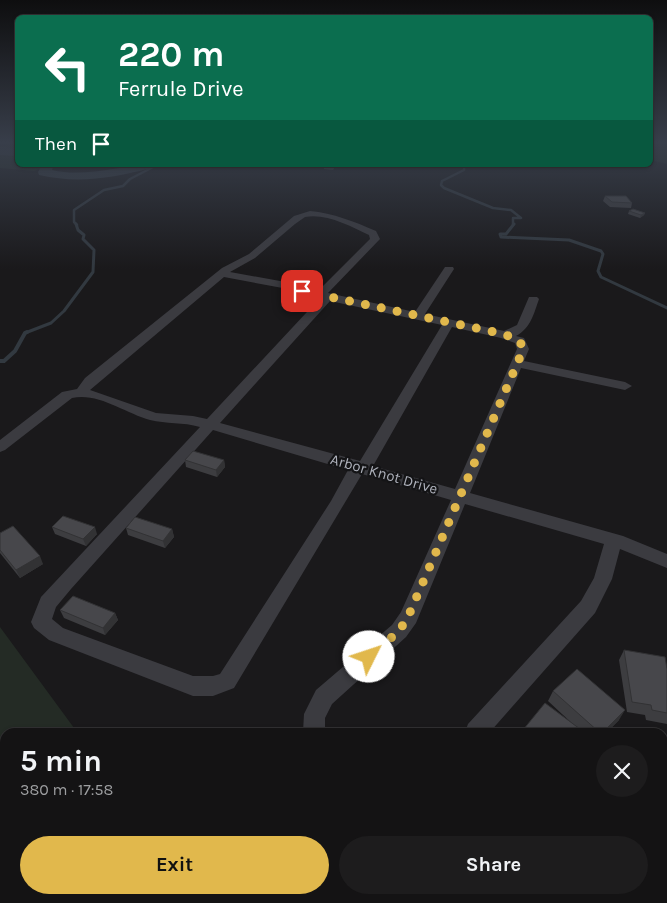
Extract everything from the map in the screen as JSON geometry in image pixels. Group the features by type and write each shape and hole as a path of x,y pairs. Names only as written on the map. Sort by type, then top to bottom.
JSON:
{"street":[{"path":"0,447 67,395 81,392 90,381 233,265 251,257 304,214 320,214 336,218 373,233 375,239 211,425 48,603 41,622 56,634 193,686 213,686 227,681 449,323"},
{"path":"418,316 449,268"},
{"path":"222,274 291,286 302,291 324,296 504,334 520,341 523,350 408,617 399,631 324,697 317,706 313,718 314,728"},
{"path":"504,334 516,333 522,327 533,299"},
{"path":"517,363 625,386"},
{"name":"Arbor Knot Drive","path":"81,392 104,398 154,417 193,420 459,495 614,541 667,561"},
{"path":"480,728 588,607 604,579 614,541"}],"shaded area":[{"path":"0,627 74,728 0,728"}],"building":[{"path":"605,196 626,196 632,203 612,202"},
{"path":"633,209 645,213 641,215 629,211"},
{"path":"193,451 224,460 216,470 185,460"},
{"path":"63,516 95,527 83,539 52,527"},
{"path":"135,517 172,529 163,541 126,528"},
{"path":"13,526 40,556 16,570 0,550 0,533"},
{"path":"73,596 115,613 103,628 60,610"},
{"path":"624,650 665,657 667,669 667,713 652,710 651,705 632,702"},
{"path":"577,669 625,710 607,728 595,728 553,691"},
{"path":"545,703 579,728 525,728"}],"waterway":[{"path":"76,224 74,222 74,210 104,190 124,185"},
{"path":"441,185 493,208 511,210 521,218 513,218 513,225"},
{"path":"25,333 51,323 64,311 93,272 94,250 83,239 84,235 78,230 76,224"},
{"path":"514,224 506,234 500,234 501,237 569,240 601,251 603,254 598,271 601,277 667,308"},
{"path":"0,361 4,361 15,351 25,333"}],"route":[{"path":"302,291 504,334 520,341 523,350 408,617 399,631 369,657"}]}
